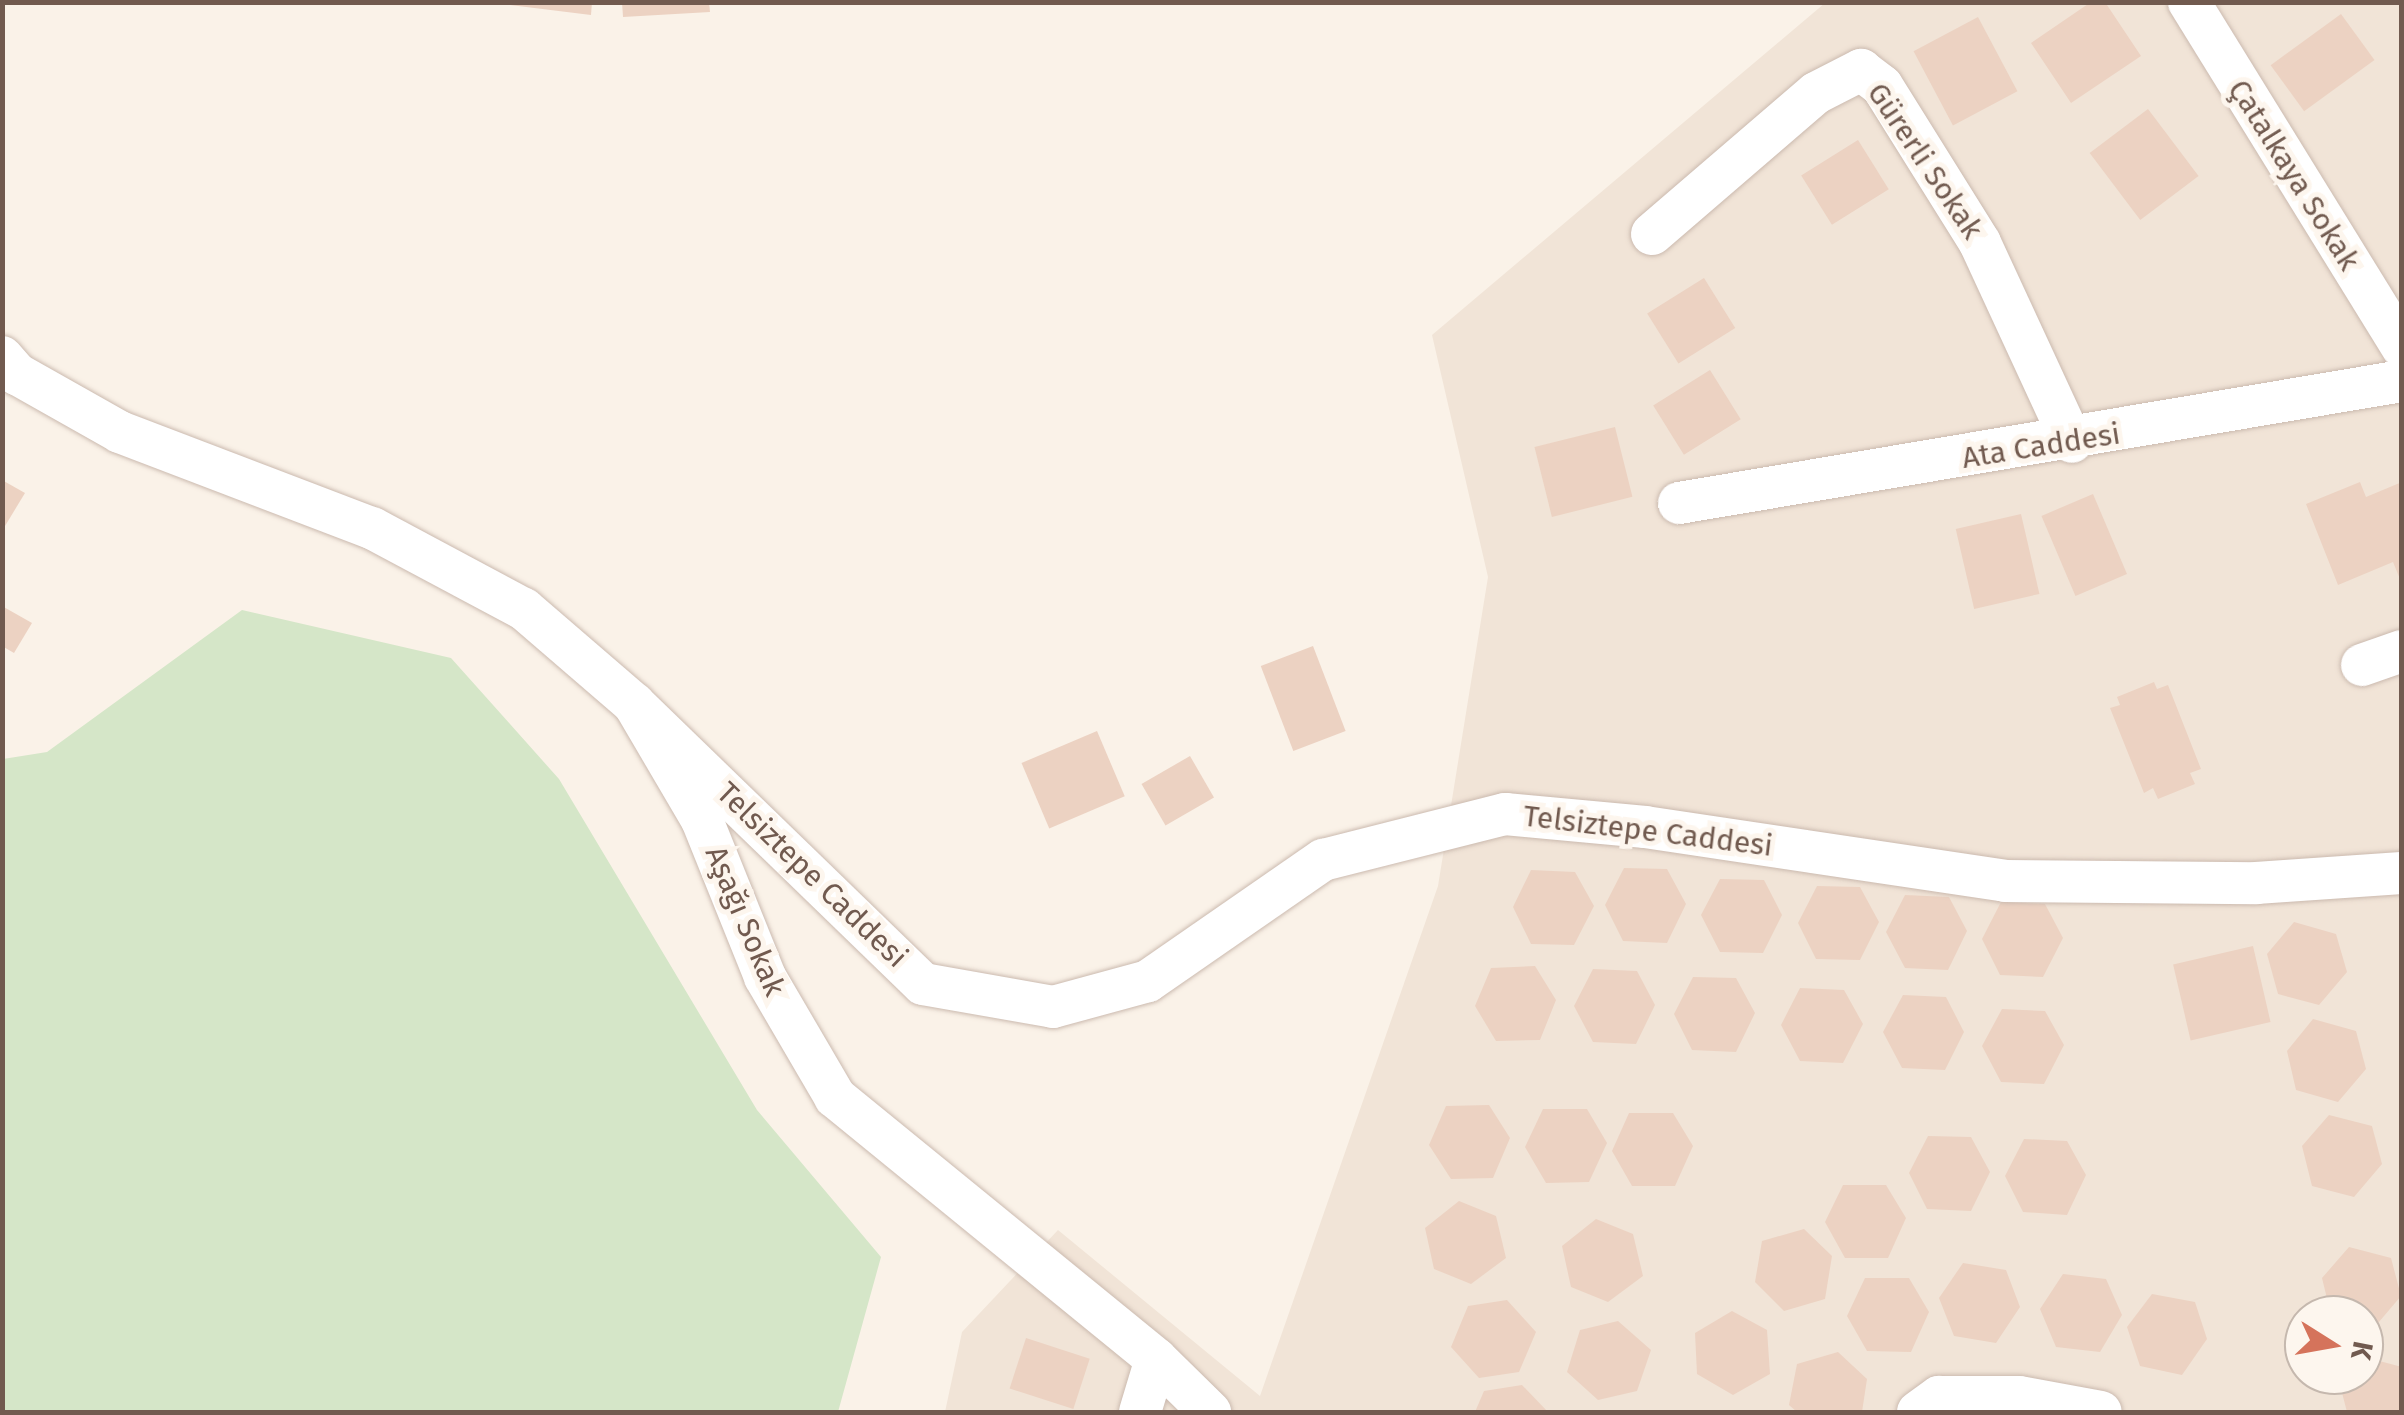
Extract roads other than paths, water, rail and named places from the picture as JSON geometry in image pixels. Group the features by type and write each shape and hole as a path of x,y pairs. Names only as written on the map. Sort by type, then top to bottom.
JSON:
{"street":[{"name":"Çatalkaya Sokak","path":"2189,2 2402,347"},
{"name":"Gürerli Sokak","path":"1652,234 1816,93 1862,70 1882,86 1980,243 2072,442"},
{"name":"Aşağı Sokak","path":"2,357 17,374 120,432 372,528 524,609 634,704 702,820 765,976 835,1097 1156,1359 1210,1412"},
{"name":"Ata Caddesi","path":"1679,503 2072,442 2402,381"},
{"path":"2362,665 2402,651"},
{"name":"Telsiztepe Caddesi","path":"634,704 923,984 1053,1007 1148,981 1323,860 1505,814 1646,826 2004,881 2256,883 2402,873"},
{"path":"1140,1412 1156,1359"},
{"path":"1918,1412 1938,1396 2019,1396 2100,1412"}]}
